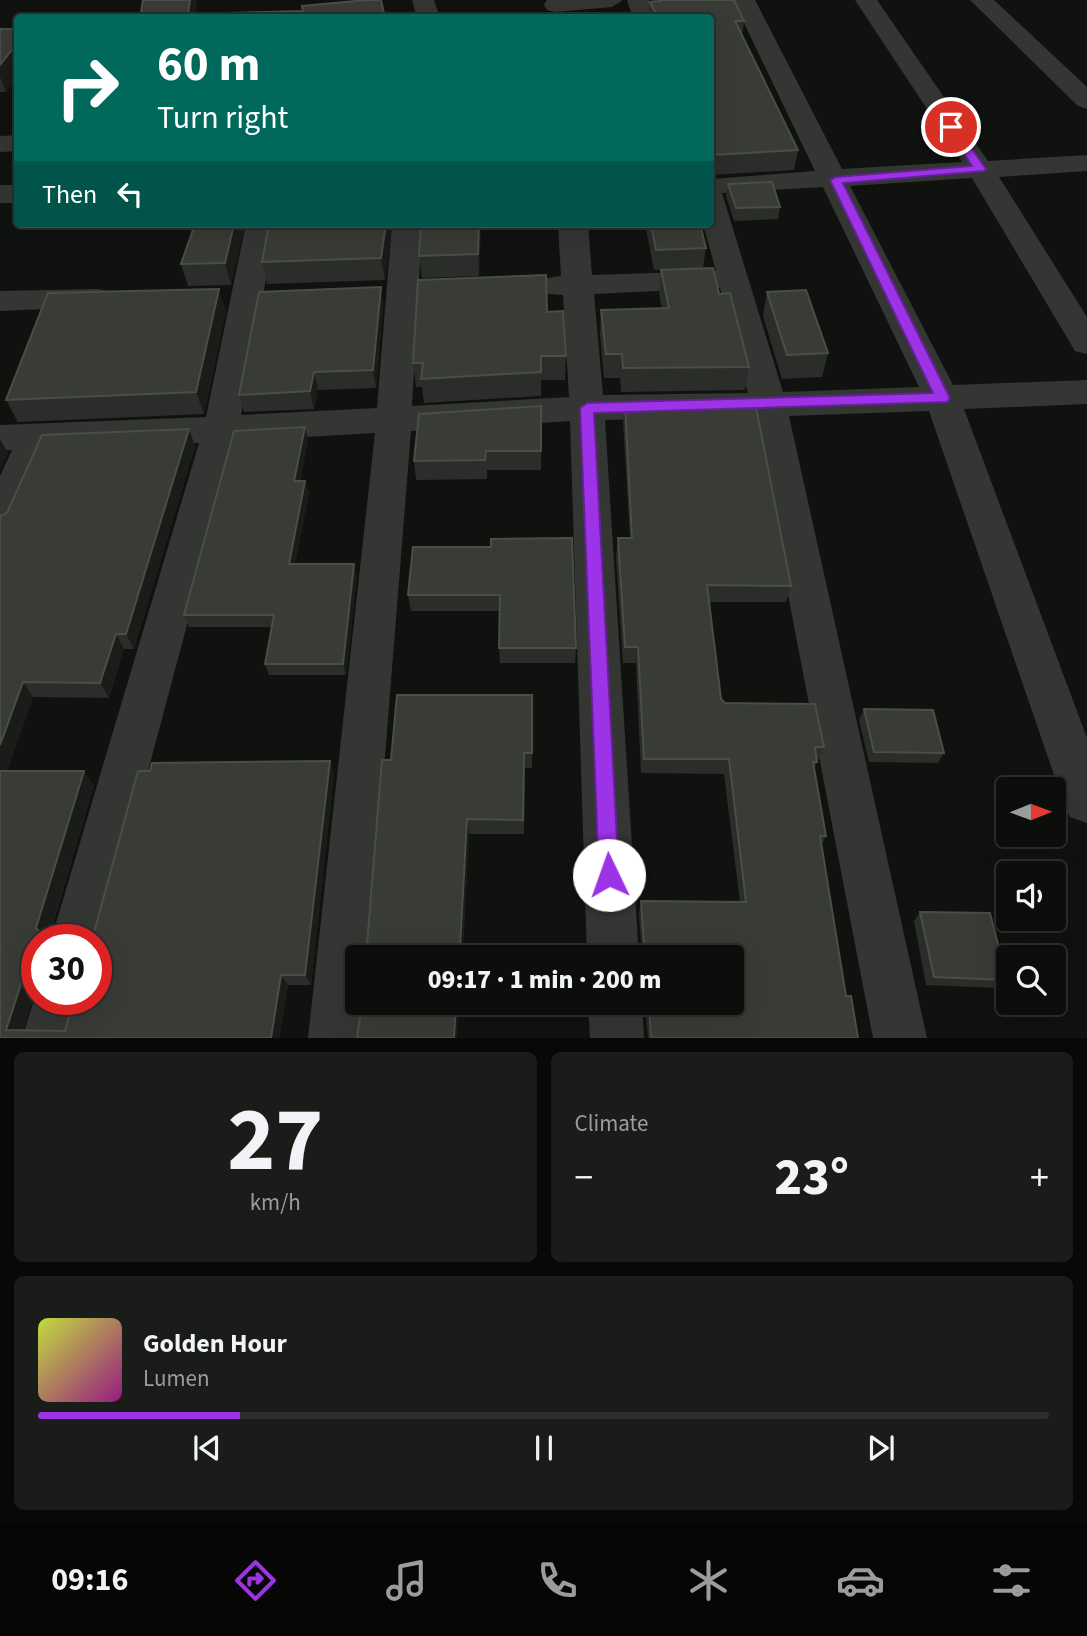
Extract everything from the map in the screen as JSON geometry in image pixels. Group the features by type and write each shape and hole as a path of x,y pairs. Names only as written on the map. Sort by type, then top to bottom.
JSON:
{"street":[{"path":"555,7 612,0"},
{"path":"744,0 836,180 942,398 1087,801"},
{"path":"866,0 980,169 1087,343"},
{"path":"981,0 1087,101"},
{"path":"714,186 1087,163"},
{"path":"714,211 769,405 900,1038"},
{"path":"82,924 221,429 260,228"},
{"path":"335,1038 394,420 407,228"},
{"path":"573,228 587,408 612,945"},
{"path":"523,287 732,279"},
{"path":"0,301 123,299"},
{"path":"0,518 17,438 587,408 769,405 1087,392"},
{"path":"49,1038 55,1015"},
{"path":"616,1015 617,1038"}],"building":[{"path":"143,0 190,0 188,14 141,14"},
{"path":"381,0 384,14 188,14 303,11 302,6"},
{"path":"734,0 744,21 735,21 798,150 714,155 714,14 656,14 650,2"},
{"path":"0,29 14,29 14,47 0,65"},
{"path":"772,182 780,207 736,208 728,184"},
{"path":"194,228 233,228 225,263 181,264"},
{"path":"268,228 385,228 381,258 262,262"},
{"path":"421,228 479,228 478,254 419,256"},
{"path":"652,228 701,228 706,248 656,250"},
{"path":"713,268 719,294 730,293 749,367 623,368 622,354 606,354 601,310 669,308 661,270"},
{"path":"546,275 547,312 563,311 566,356 541,356 541,372 421,379 423,363 413,363 418,280"},
{"path":"381,287 373,370 314,372 310,391 239,395 259,292"},
{"path":"219,289 196,392 6,400 48,293"},
{"path":"806,290 828,353 787,355 767,292"},
{"path":"755,402 791,586 707,585 721,699 725,703 815,704 824,747 815,747 817,762 813,762 826,836 820,836 846,996 851,996 858,1038 651,1038 650,1015 744,1015 744,945 644,945 641,901 746,902 729,759 644,759 638,647 625,647 618,538 632,538 625,405"},
{"path":"541,406 541,451 486,451 485,460 414,461 419,414"},
{"path":"305,427 294,481 305,481 289,564 354,564 343,664 265,664 274,615 184,615 234,431"},
{"path":"189,429 126,634 116,634 100,683 23,682 0,745 0,516 7,513 42,435"},
{"path":"572,538 576,648 499,648 500,595 408,595 413,547 491,547 491,539"},
{"path":"397,695 532,695 532,753 524,753 523,820 467,819 460,945 367,945 382,760 391,760"},
{"path":"864,709 933,710 944,753 874,752"},
{"path":"330,761 305,975 281,975 271,1038 0,1038 0,771 84,771 37,924 21,924 21,984 6,1030 65,1031 70,1015 112,1015 112,924 96,924 138,771 150,771 152,763"},
{"path":"920,912 990,913 998,945 996,945 996,980 934,977"},
{"path":"360,1015 455,1015 454,1038 357,1038"}],"route":[{"path":"609,875 587,408 769,405 942,398 836,180 980,169 951,127"}]}
